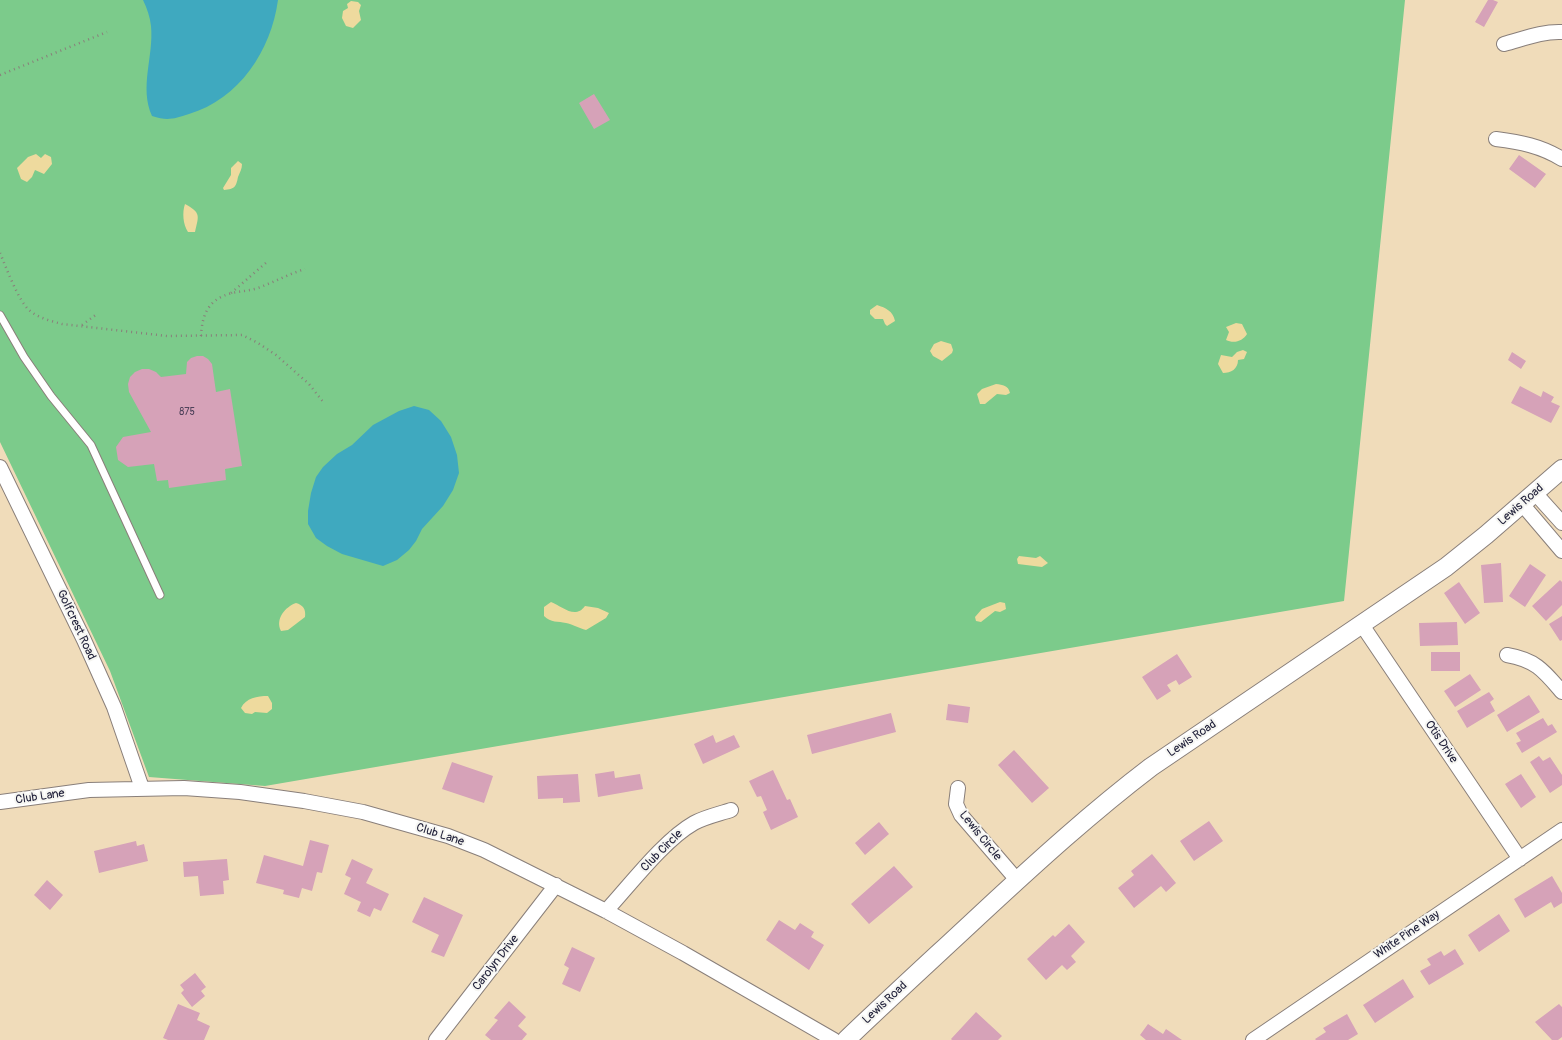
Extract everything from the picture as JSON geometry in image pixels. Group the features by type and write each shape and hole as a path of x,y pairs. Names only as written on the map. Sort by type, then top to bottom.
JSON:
{"street":[{"path":"1504,44 1530,36 1562,32"},
{"path":"1496,139 1523,142 1539,147 1562,159"},
{"name":"Golfcrest Road","path":"0,467 84,640 114,708 142,788"},
{"name":"Lewis Road","path":"846,1040 1081,822 1152,767 1446,567 1486,536 1562,469"},
{"path":"1529,498 1562,523"},
{"path":"1529,498 1562,551"},
{"name":"Otis Drive","path":"1362,625 1520,859"},
{"path":"1507,655 1522,658 1535,664 1562,692"},
{"name":"Club Lane","path":"0,802 89,790 184,788 240,792 304,800 363,812 448,836 484,850 606,911 834,1040"},
{"name":"Lewis Circle","path":"958,788 956,804 961,815 1017,880"},
{"name":"Club Circle","path":"606,911 684,829 696,822 731,810"},
{"name":"White Pine Way","path":"1253,1040 1562,830"},
{"name":"Carolyn Drive","path":"436,1040 556,885"}],"lane":[{"path":"0,315 24,356 51,396 92,445 160,595"}],"path":[{"path":"0,75 107,32"},
{"path":"0,253 22,301 29,310 47,320 80,326 167,336 242,335 276,355 294,370 324,403"},
{"path":"230,294 267,262"},
{"path":"201,336 201,324 205,312 219,299 230,294 257,289 305,269"},
{"path":"80,326 97,314"}],"green space":[{"path":"0,0 1405,0 1344,601 265,786 149,777 110,671 0,442"}],"sand":[{"path":"351,1 358,2 361,5 359,11 361,20 353,28 346,26 342,18 343,11 348,8 347,4"},
{"path":"36,154 41,158 45,154 51,157 52,164 44,174 35,170 27,182 21,179 17,168 28,157"},
{"path":"238,161 242,166 236,185 231,189 224,190 223,188 231,175 231,168"},
{"path":"185,204 198,215 195,232 188,232 185,226 183,215"},
{"path":"877,305 889,310 895,321 887,326 883,319 875,319 870,314 870,310"},
{"path":"1236,323 1242,324 1247,334 1238,341 1226,340 1229,332 1226,327"},
{"path":"941,341 951,344 953,350 942,361 933,356 930,351 934,344"},
{"path":"1243,350 1247,352 1244,359 1238,360 1234,370 1223,373 1218,364 1221,355 1232,357 1237,352"},
{"path":"996,384 1007,387 1010,393 1006,395 997,394 985,404 980,404 977,394 982,389"},
{"path":"1019,556 1036,558 1040,556 1048,563 1042,567 1018,564 1017,559"},
{"path":"551,602 573,612 581,610 585,606 598,608 609,613 606,618 586,630 552,621 544,616 544,607"},
{"path":"1000,602 1005,603 1006,609 1000,612 995,611 981,622 976,621 975,617 982,609"},
{"path":"296,603 304,608 305,617 288,630 281,631 279,622 282,614 288,607"},
{"path":"268,696 272,703 272,709 267,713 245,713 241,708 252,698"}],"water":[{"path":"143,0 278,0 274,19 260,55 237,85 207,107 179,117 166,119 152,116 148,105 147,83 151,49 151,26"},
{"path":"414,406 429,410 441,421 451,437 457,455 459,473 453,490 443,506 422,529 409,550 397,560 383,566 342,554 327,546 316,538 308,524 311,493 316,477 323,467 337,454 352,445 373,425 399,411"}],"building":[{"path":"1488,0 1498,2 1484,27 1475,22"},
{"path":"594,94 610,120 594,129 579,103"},
{"path":"1519,155 1546,174 1535,188 1509,169"},
{"path":"1512,352 1526,361 1521,369 1508,360"},
{"path":"197,356 203,356 212,364 216,392 230,389 242,466 225,469 226,480 169,488 168,480 157,481 154,464 128,467 118,460 116,447 123,437 151,432 129,392 128,384 130,377 142,369 149,369 161,377 186,374 187,362"},
{"path":"1520,386 1541,397 1543,391 1554,397 1551,402 1560,406 1551,423 1511,403"},
{"path":"1501,563 1503,602 1484,603 1481,565"},
{"path":"1530,564 1546,575 1525,607 1509,596"},
{"path":"1560,580 1562,582 1562,605 1546,621 1532,606"},
{"path":"1459,582 1480,613 1465,624 1444,593"},
{"path":"1562,616 1562,640 1560,641 1549,624"},
{"path":"1457,622 1458,645 1420,646 1419,623"},
{"path":"1431,652 1460,652 1460,671 1431,671"},
{"path":"1177,654 1192,677 1179,685 1176,680 1167,685 1171,691 1157,700 1142,677"},
{"path":"1470,674 1481,690 1455,707 1444,691"},
{"path":"1489,692 1494,699 1490,702 1495,711 1467,728 1457,711"},
{"path":"1529,695 1540,712 1507,732 1497,715"},
{"path":"948,704 970,707 968,723 946,720"},
{"path":"891,713 896,732 812,754 807,735"},
{"path":"1543,718 1548,726 1552,724 1557,732 1522,753 1516,743 1521,741 1516,733"},
{"path":"713,735 716,743 734,735 740,747 703,764 694,744"},
{"path":"1014,750 1049,788 1032,803 998,765"},
{"path":"1539,756 1543,761 1550,757 1562,775 1562,785 1550,793 1530,762"},
{"path":"452,762 493,776 484,803 442,789"},
{"path":"773,770 787,800 790,799 798,817 771,830 763,812 767,810 761,796 757,797 749,781"},
{"path":"614,771 615,778 640,774 643,789 598,797 595,774"},
{"path":"578,774 580,802 563,803 563,798 538,799 537,776"},
{"path":"1521,774 1536,797 1521,808 1505,784"},
{"path":"1209,821 1223,841 1194,861 1180,841"},
{"path":"879,822 889,834 865,855 855,843"},
{"path":"310,840 329,845 322,873 317,872 312,891 302,888 299,898 283,894 284,890 256,883 264,855 303,866"},
{"path":"136,841 137,846 144,844 148,861 99,873 94,851"},
{"path":"1152,854 1176,883 1166,892 1161,886 1134,908 1118,888 1134,875 1131,871"},
{"path":"227,859 229,880 223,881 224,894 200,896 198,876 184,877 183,862"},
{"path":"352,859 373,869 366,883 389,894 381,911 374,908 370,917 357,911 361,902 344,894 351,878 345,875"},
{"path":"894,866 913,887 869,924 851,904"},
{"path":"1552,876 1562,893 1562,903 1554,908 1551,902 1525,918 1514,899"},
{"path":"47,880 63,895 50,910 34,895"},
{"path":"424,897 463,915 444,957 431,952 439,935 412,922"},
{"path":"1499,914 1510,931 1479,952 1468,935"},
{"path":"779,920 795,930 800,923 814,932 811,937 824,945 809,970 766,940"},
{"path":"1069,924 1085,942 1071,956 1076,962 1067,970 1062,965 1046,980 1027,959 1053,935 1055,937"},
{"path":"572,947 595,958 580,992 562,984 569,968 564,965"},
{"path":"1455,949 1464,964 1429,985 1420,971 1431,965 1427,959 1441,951 1444,956"},
{"path":"195,973 206,987 201,991 205,996 192,1007 181,993 184,990 180,985"},
{"path":"1403,979 1414,997 1375,1023 1363,1005"},
{"path":"509,1001 526,1017 518,1026 527,1034 522,1040 491,1040 485,1035 498,1020 494,1018"},
{"path":"178,1004 200,1013 197,1020 210,1026 204,1040 168,1040 163,1038"},
{"path":"1559,1004 1562,1007 1562,1037 1558,1040 1552,1040 1535,1022"},
{"path":"976,1012 1002,1036 998,1040 952,1040 951,1039"},
{"path":"1347,1014 1358,1034 1348,1040 1315,1039 1326,1032 1323,1028"},
{"path":"1148,1024 1163,1034 1166,1029 1182,1040 1146,1040 1140,1035"}]}
